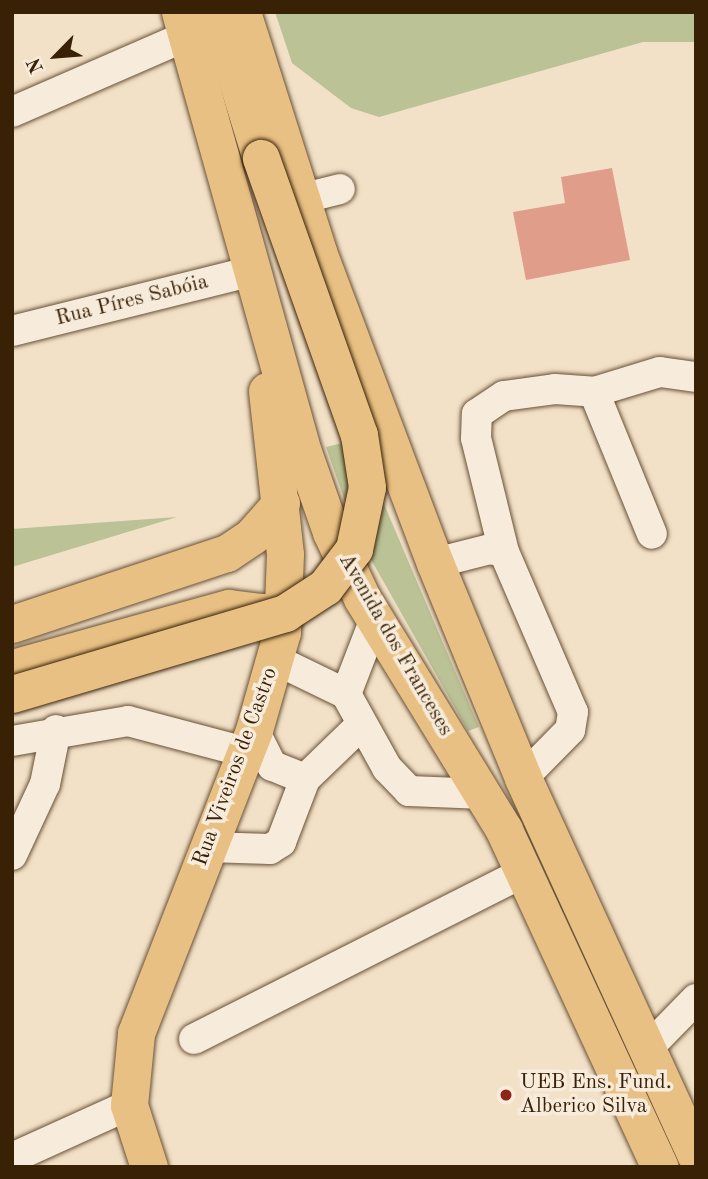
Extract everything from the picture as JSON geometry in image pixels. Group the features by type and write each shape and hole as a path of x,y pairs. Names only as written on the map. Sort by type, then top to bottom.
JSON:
{"main road":[{"path":"12,694 285,612 325,587 354,549 367,488 359,435 261,158 216,12"},
{"path":"243,12 300,199 435,563 523,778 696,1155"},
{"name":"Avenida dos Franceses","path":"184,24 252,271 319,498 375,619 484,794 525,872 660,1167"},
{"name":"Rua Viveiros de Castro","path":"149,1167 129,1105 136,1032 249,741 279,646 286,583 281,503 252,271"},
{"path":"12,624 226,553 252,536 281,503"},
{"path":"12,668 229,608 262,612 279,646"}],"street":[{"path":"12,112 184,24"},
{"path":"300,199 340,189"},
{"name":"Rua Píres Sabóia","path":"12,331 252,271"},
{"path":"523,778 574,719 504,552 476,438 477,414 504,396 593,391 660,372 696,377"},
{"path":"593,391 652,534"},
{"path":"435,563 490,549 504,552"},
{"path":"346,694 375,619"},
{"path":"279,646 346,694 387,768 409,791 484,794"},
{"path":"12,741 56,730 128,721 249,741 272,766 304,779"},
{"path":"206,847 270,849 281,842 304,779 362,724"},
{"path":"12,855 45,784 56,730"},
{"path":"194,1039 525,872"},
{"path":"647,1049 696,999"},
{"path":"12,1158 129,1105"}],"green space":[{"path":"275,12 696,12 696,42 643,42 379,117 351,108 292,63"},
{"path":"347,442 372,476 479,727 468,731 356,533 326,447"},
{"path":"177,517 12,567 12,529"}],"building":[{"path":"612,168 630,260 526,280 513,212 565,203 561,177"}],"place":[{"name":"UEB Ens. Fund. Alberico Silva","path":"506,1095"}]}
